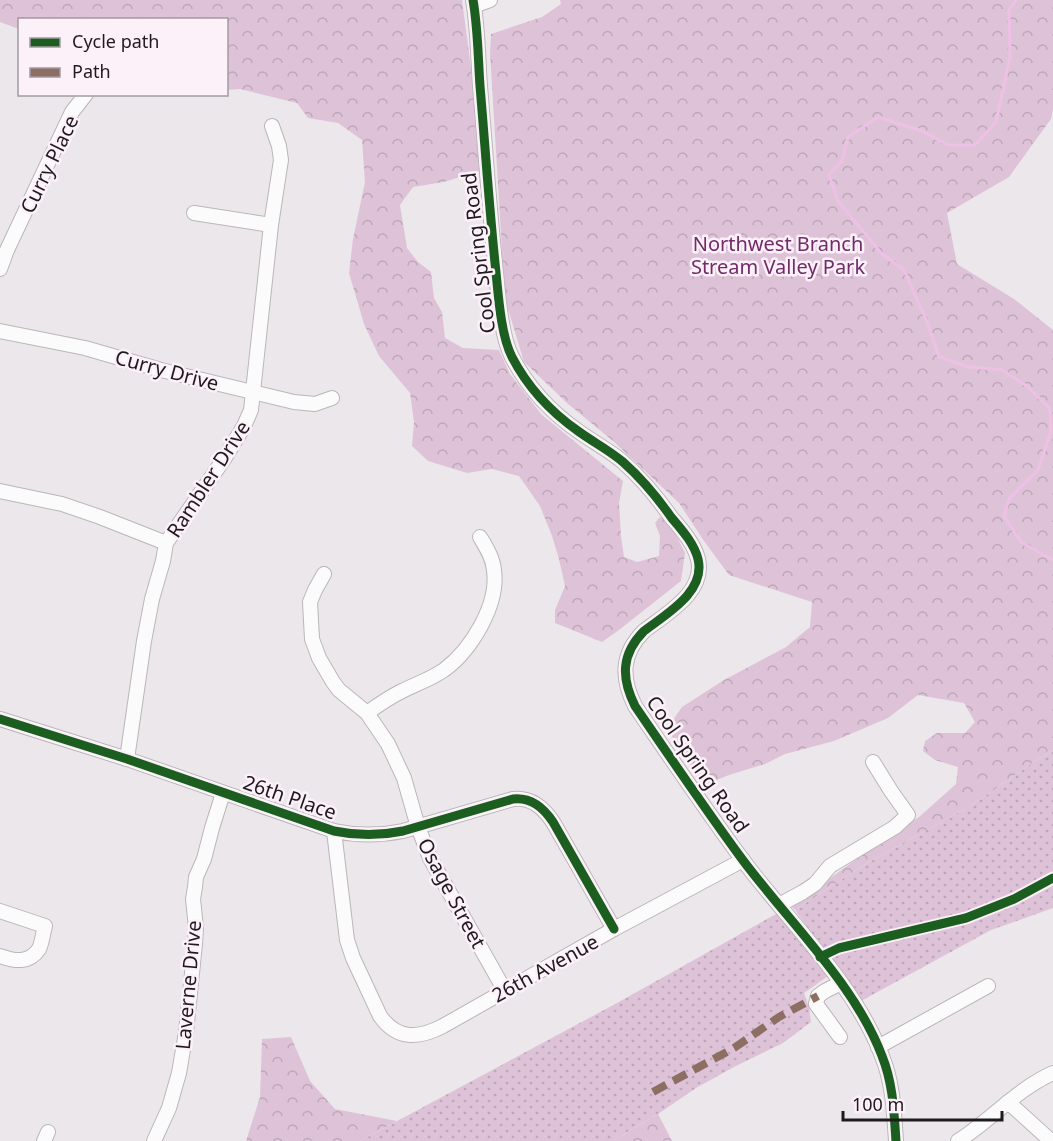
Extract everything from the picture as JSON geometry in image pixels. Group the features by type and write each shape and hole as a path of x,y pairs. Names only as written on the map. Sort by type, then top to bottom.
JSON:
{"street":[{"path":"474,3 490,0"},
{"name":"Cool Spring Road","path":"474,3 492,234 505,334 511,356 542,400 557,415 599,444 638,477 660,502 693,548 698,560 697,579 684,600 638,637 628,654 625,672 628,694 743,860 841,983 862,1013 885,1064 891,1086 896,1141"},
{"name":"Curry Place","path":"0,269 72,112 85,96"},
{"name":"Rambler Drive","path":"127,759 144,641 166,543 236,440 251,410 271,225 281,160 272,126"},
{"path":"194,213 271,225"},
{"name":"Curry Drive","path":"0,331 85,348 161,370 294,402 315,405 333,398"},
{"path":"0,491 62,504 166,543"},
{"path":"367,713 393,696 443,671 462,653 476,634 491,601 495,578 492,559 480,537"},
{"name":"Osage Street","path":"324,574 310,602 312,639 319,658 339,690 367,713 395,757 404,777 418,827 430,858 505,991"},
{"name":"26th Place","path":"0,719 127,759 334,831 353,835 387,834 513,799 520,798 533,802 547,814 560,834 614,929"},
{"path":"779,905 815,884 830,866 896,827 908,815 873,762"},
{"name":"Laverne Drive","path":"154,1141 169,1108 179,1073 186,1032 195,944 193,899 196,877 204,859 224,793"},
{"name":"26th Avenue","path":"334,831 347,940 353,958 380,1016 391,1029 405,1034 425,1034 443,1026 614,929 743,860"},
{"path":"0,911 45,926 39,949 30,958 20,961 0,956"},
{"path":"840,1037 816,1004 818,996 841,983"},
{"path":"878,1047 988,986"},
{"path":"958,1141 1026,1088 1053,1073"},
{"path":"1008,1102 1051,1141"}],"green space":[{"path":"0,0 462,0 471,68 479,171 444,182 413,187 400,205 407,248 418,262 431,272 434,298 442,312 445,338 463,348 499,350 510,374 542,415 623,481 619,503 624,557 637,562 659,556 660,536 655,523 660,517 669,521 685,553 681,581 602,642 555,623 555,610 565,586 559,559 540,506 519,476 492,469 467,473 428,461 412,446 414,422 410,393 379,356 364,324 349,273 353,239 365,182 362,140 338,123 308,118 297,103 240,89 228,90 228,18 18,18 18,29 0,22"},
{"name":"Northwest Branch Stream Valley Park","path":"560,0 1053,0 1053,109 1051,119 1009,177 947,213 957,264 1014,299 1053,330 1053,751 972,805 862,866 795,910 791,906 919,817 956,784 958,767 935,760 923,751 925,741 937,733 965,733 975,722 964,703 918,695 888,718 834,741 785,754 765,764 701,786 681,746 666,730 682,707 724,680 786,647 810,627 812,602 729,575 679,503 524,362 505,299 490,53 491,34 542,17 561,4"},
{"path":"1053,751 1053,908 991,930 861,1001 795,910 862,866 972,805"},
{"path":"776,914 828,976 804,993 811,1022 783,1043 696,1088 612,1141 360,1141 617,1003"},
{"path":"291,1037 310,1081 335,1109 397,1121 360,1141 246,1141 260,1097 262,1039"},
{"path":"658,1114 672,1141 612,1141"}],"waterway":[{"path":"1016,0 1009,10 1010,57 996,122 975,145 948,145 922,131 878,117 848,137 842,161 829,175 838,201 881,253 904,270 928,324 939,357 969,367 1002,370 1027,386 1050,409 1051,431 1038,470 1009,499 1004,516 1021,542 1053,560"}],"marked path":[{"path":"653,1092 734,1048 779,1017 818,996"}],"cycle path":[{"path":"473,0 497,285 502,324 512,357 532,388 558,416 618,458 642,481 687,536 698,559 699,571 690,592 673,609 644,631 631,648 626,667 630,696 728,840 838,978 870,1029 889,1077 896,1141"},
{"path":"0,719 127,759 343,833 360,835 394,833 513,799 531,801 541,808 553,822 614,929"},
{"path":"820,957 839,948 966,918 1014,899 1053,878"}]}
